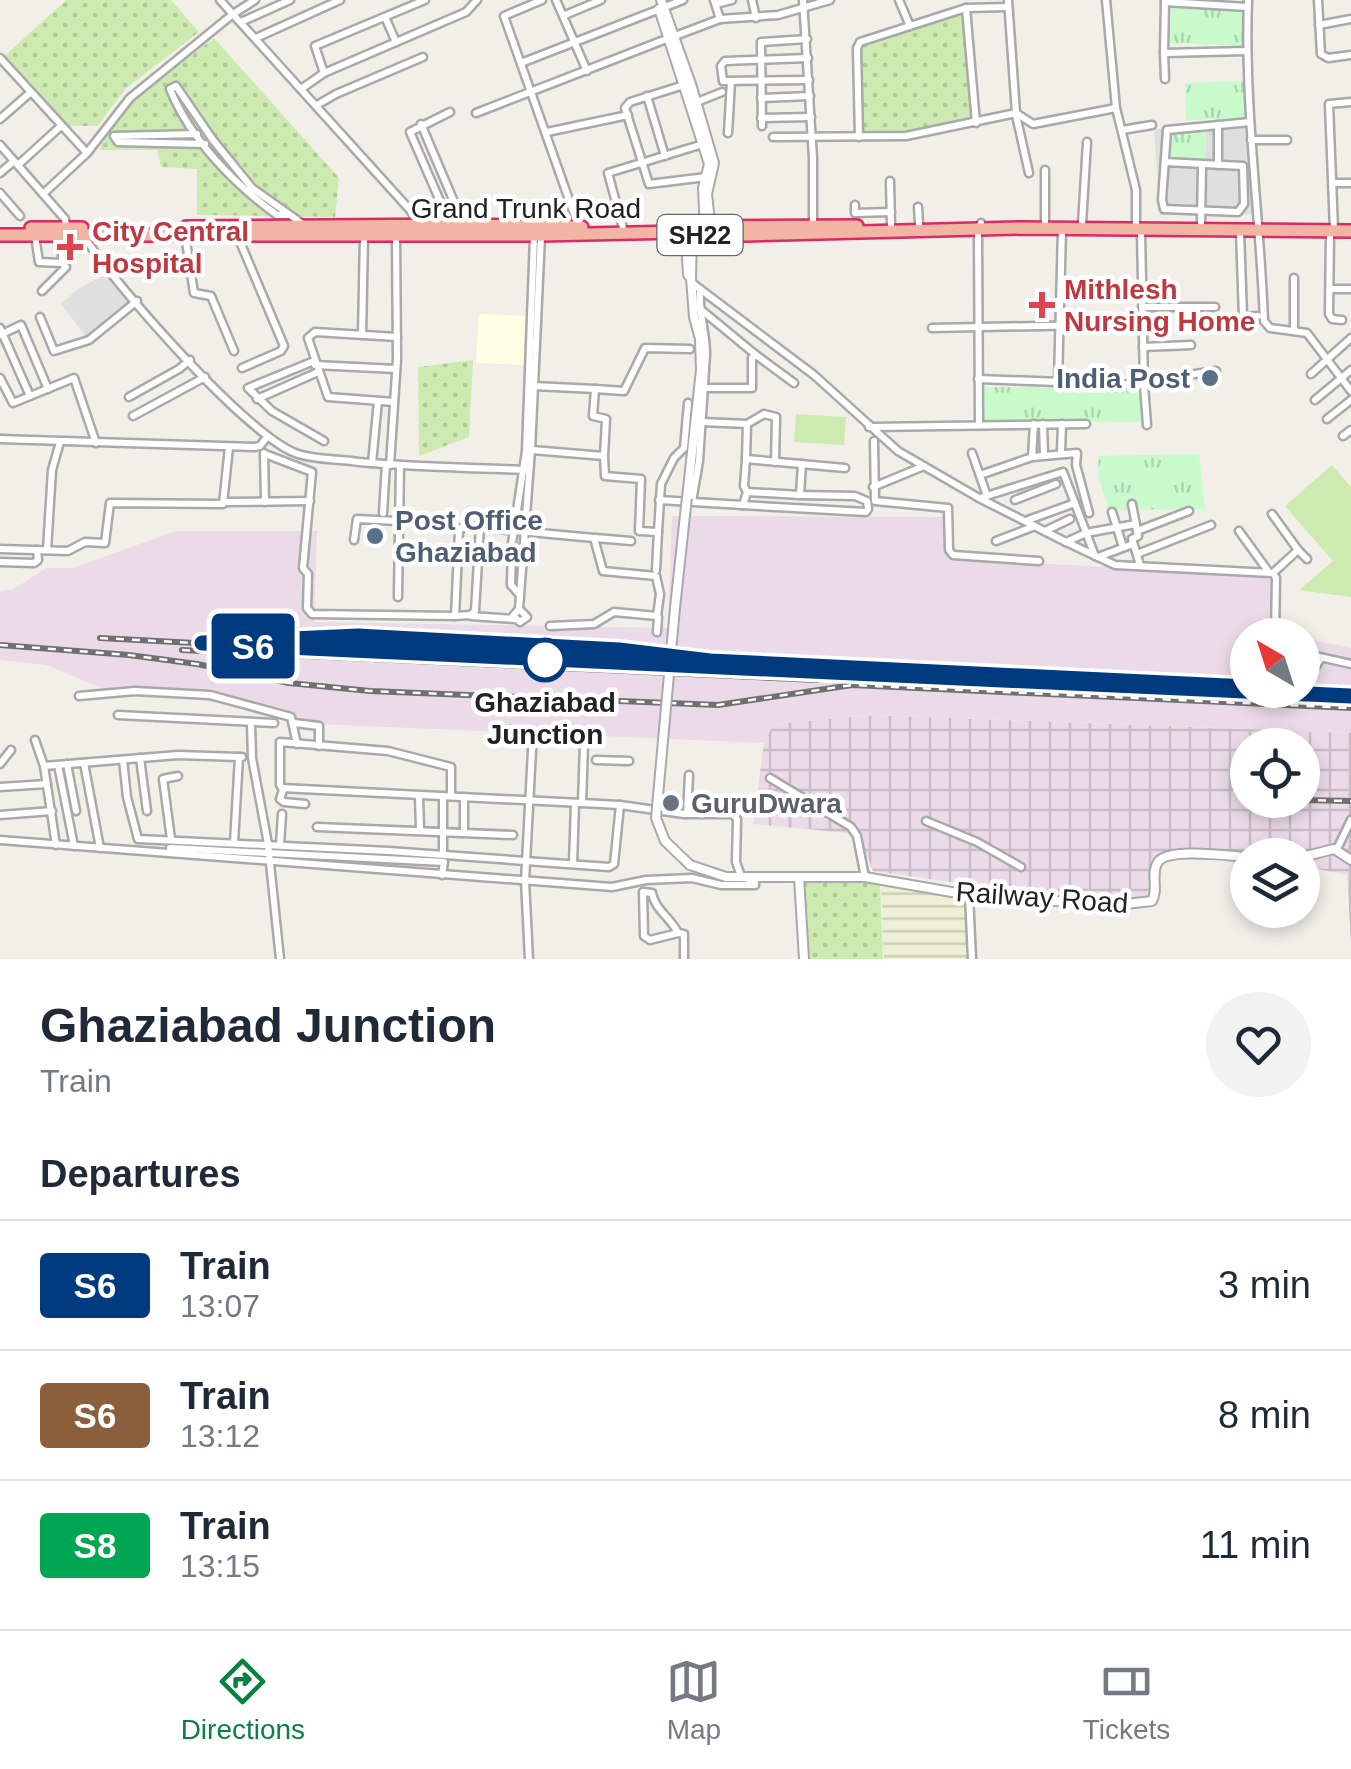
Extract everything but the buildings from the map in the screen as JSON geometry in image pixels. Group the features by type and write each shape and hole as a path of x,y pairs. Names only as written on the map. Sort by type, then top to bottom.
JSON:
{"highway":[{"name":"Grand Trunk Road","path":"0,231 305,226 364,235 457,225 537,230 578,227 702,231 1045,224 1138,228 1201,217 1260,227 1351,227"},
{"name":"Grand Trunk Road","path":"0,231 42,235 64,231 237,236 323,230 677,232 813,227 891,218 919,224 979,226 1240,231 1260,227"}],"street":[{"path":"220,0 317,106 421,230"},
{"path":"43,194 87,153 122,104 255,0"},
{"path":"241,22 290,0"},
{"path":"256,38 340,0"},
{"path":"388,0 396,42"},
{"path":"324,73 316,46 425,0"},
{"path":"302,89 324,73 466,12 476,0"},
{"path":"542,0 505,14 578,227"},
{"path":"556,0 588,71"},
{"path":"565,15 601,0"},
{"path":"522,63 577,44 660,5 683,0"},
{"path":"720,19 715,2 732,0"},
{"path":"752,0 756,18"},
{"path":"803,0 813,227"},
{"path":"476,114 720,19 756,18 806,9 830,0"},
{"path":"1106,0 1116,108 1134,175 1147,425"},
{"path":"1318,0 1322,56 1351,55"},
{"path":"902,1 910,26"},
{"path":"1165,79 1165,1 1247,4 1250,122 1264,321 1270,328 1307,332 1351,390"},
{"path":"859,137 858,44 966,8 1008,4 1016,113 1028,172"},
{"path":"660,5 697,102 714,163 703,188 702,231 694,283 706,337 702,422 692,502"},
{"path":"966,8 976,122"},
{"path":"1319,25 1351,19"},
{"path":"672,37 709,164 709,177"},
{"path":"807,39 761,42 761,122 811,117"},
{"path":"1164,53 1248,51"},
{"path":"317,106 423,57"},
{"path":"808,58 722,62 723,81 809,80"},
{"path":"0,59 87,153"},
{"path":"728,133 731,81"},
{"path":"685,84 628,103 628,116 649,184 709,177"},
{"path":"288,215 277,216 246,192 205,144 170,91 176,86 252,188 305,226"},
{"path":"0,120 31,92"},
{"path":"697,102 722,92"},
{"path":"648,96 665,156"},
{"path":"761,98 810,96"},
{"path":"1342,320 1332,320 1329,314 1334,184 1329,104 1351,102"},
{"path":"773,137 920,135 1016,113 1033,124 1116,108"},
{"path":"450,112 411,129 410,134 457,225"},
{"path":"546,132 628,116"},
{"path":"1243,166 1243,208 1238,212 1201,217 1164,209 1167,130 1250,122"},
{"path":"422,124 457,225"},
{"path":"1218,124 1218,165"},
{"path":"1122,130 1152,125"},
{"path":"0,173 62,126"},
{"path":"198,134 114,136 118,142 205,144"},
{"path":"1251,140 1287,140"},
{"path":"1082,224 1086,142"},
{"path":"623,228 608,174 702,144"},
{"path":"0,145 67,222 62,263 65,270 42,290"},
{"path":"1165,162 1254,165"},
{"path":"1201,217 1202,165"},
{"path":"1045,170 1045,224"},
{"path":"855,206 855,213 891,218 890,181"},
{"path":"1334,184 1351,183"},
{"path":"0,193 20,216"},
{"path":"918,207 919,224"},
{"path":"978,424 979,226"},
{"path":"1058,382 1062,226"},
{"path":"520,609 537,230"},
{"path":"1240,231 1244,317"},
{"path":"677,232 686,239 688,275 694,283 814,375 868,427 898,451 1044,531 1116,565 1270,572 1298,550"},
{"path":"84,234 137,302 265,441 312,457 388,465 526,470"},
{"path":"383,513 396,369 396,234"},
{"path":"42,235 39,262 62,263"},
{"path":"185,235 194,294 211,296 234,351"},
{"path":"362,336 364,235"},
{"path":"237,236 284,346 282,351 242,368"},
{"path":"1294,278 1294,330"},
{"name":"Railway Road","path":"694,283 692,308 700,339 699,403 667,680 656,818 665,840 690,865 739,877 866,877 969,894 1086,904 1152,902 1158,861 1170,854 1230,856"},
{"path":"1331,288 1351,289"},
{"path":"40,317 54,352 89,340 137,302"},
{"path":"1142,306 1216,307"},
{"path":"699,308 794,383"},
{"path":"1223,318 1258,316"},
{"path":"932,328 1142,324"},
{"path":"30,396 1,332 22,325 48,389"},
{"path":"394,402 330,399 308,338 311,333 397,337"},
{"path":"1311,374 1351,338"},
{"path":"1143,347 1191,345"},
{"path":"531,386 624,391 644,348 690,349"},
{"path":"706,388 752,388 752,358 756,355"},
{"path":"130,397 190,360"},
{"path":"324,441 256,399 248,388 316,366 396,369"},
{"path":"256,399 316,366"},
{"path":"1315,400 1351,370"},
{"path":"1194,374 1216,371"},
{"path":"133,416 205,376"},
{"path":"0,378 11,403 71,378 76,380 96,443"},
{"path":"978,379 1144,385"},
{"path":"520,595 511,585 516,529 531,450 531,386"},
{"path":"595,389 593,416 606,419 605,476 639,478 639,531 658,532"},
{"path":"1328,419 1351,400"},
{"path":"372,463 378,402"},
{"path":"656,570 661,488 672,462 684,448 688,403"},
{"path":"702,422 747,424 764,414 776,417 775,462"},
{"path":"740,505 744,504 747,492 747,424"},
{"path":"1032,456 1034,424"},
{"path":"1043,424 1044,455"},
{"path":"1061,452 1062,424"},
{"path":"868,427 1086,424"},
{"path":"1343,436 1351,430"},
{"path":"0,439 229,447 257,447 265,441"},
{"path":"265,441 265,502"},
{"path":"47,550 52,470 60,442"},
{"path":"874,442 875,501 948,508 949,550 953,555 1039,561"},
{"path":"225,502 229,447"},
{"path":"531,450 604,456"},
{"path":"980,474 1032,456 1077,452 1076,465 1090,513"},
{"path":"972,453 983,497"},
{"path":"264,454 312,472 303,568 308,574 308,612 527,621 526,612 520,609"},
{"path":"746,459 845,468"},
{"path":"800,495 802,464"},
{"path":"398,597 400,465"},
{"path":"873,488 925,466"},
{"path":"983,497 1060,471 1096,557"},
{"path":"1015,500 1056,484"},
{"path":"642,485 661,488"},
{"path":"1011,488 1024,518"},
{"path":"659,500 868,510 867,501 855,496 747,492"},
{"path":"0,549 68,551 85,542 105,543 110,503 310,501"},
{"path":"1024,518 1075,503"},
{"path":"1132,504 1137,528 1133,544 1140,565"},
{"path":"1066,542 1086,533 1137,528 1188,511"},
{"path":"1112,512 1123,547"},
{"path":"1272,514 1306,559"},
{"path":"354,540 357,519 398,521"},
{"path":"1044,531 1070,519"},
{"path":"1137,554 1211,525"},
{"path":"455,616 459,531 464,526 631,542"},
{"path":"996,541 1035,526"},
{"path":"470,616 476,608 480,527"},
{"path":"1239,532 1276,578 1275,618"},
{"path":"594,538 603,571 656,576 660,594 657,632"},
{"path":"1096,557 1133,544"},
{"path":"0,562 34,563 38,560 37,550"},
{"path":"515,619 515,612 520,609"},
{"path":"550,626 594,624 614,612 658,616"},
{"path":"1321,658 1351,664"},
{"path":"79,696 135,691 210,695 291,716 297,744"},
{"path":"118,715 274,723"},
{"path":"252,722 252,758 269,853 280,959"},
{"path":"294,723 319,726 319,746"},
{"path":"500,729 534,732 525,881 530,959"},
{"path":"35,740 44,766 56,845"},
{"path":"305,804 280,798 280,742 388,752 452,767 442,875"},
{"path":"573,864 584,745"},
{"path":"0,764 12,750"},
{"path":"44,766 190,755 252,758"},
{"path":"234,843 239,757"},
{"path":"140,758 147,811"},
{"path":"123,760 135,838 442,875 612,888 646,880 692,878 721,885 756,884 739,877 735,816 620,805 282,788"},
{"path":"596,762 627,763"},
{"path":"84,763 100,848"},
{"path":"62,765 76,811"},
{"path":"62,765 74,846"},
{"path":"687,814 689,775"},
{"path":"170,844 163,779 178,776"},
{"path":"770,778 851,827 857,836 866,877"},
{"path":"0,788 46,784"},
{"path":"420,796 420,829"},
{"path":"464,797 464,832"},
{"path":"0,840 100,848 526,860 609,867 614,864 620,805"},
{"path":"0,816 52,810"},
{"path":"280,844 282,814"},
{"path":"1338,849 1351,820"},
{"path":"926,821 977,842 1021,867"},
{"path":"317,827 513,834"},
{"path":"170,844 234,843 269,853"},
{"path":"269,853 280,844 444,857"},
{"path":"1320,854 1338,849"},
{"path":"1338,849 1351,860"},
{"path":"799,877 804,959"},
{"path":"678,933 672,920 654,902 652,892 643,892 644,936 685,936 684,959"},
{"path":"969,894 972,959"}],"shaded area":[{"path":"1249,124 1254,214 1160,215 1154,129"},
{"path":"106,274 132,304 88,339 61,304 78,289"},
{"path":"479,314 527,316 526,365 476,363"},
{"path":"672,516 951,517 953,559 1281,576 1280,618 1230,618 1230,708 1320,708 1320,642 1351,648 1351,733 1320,732 1320,728 1230,728 874,715 773,724 764,743 294,723 232,704 106,690 47,665 0,660 0,591 14,589 46,568 73,568 176,531 317,531 314,622 668,628"},
{"path":"874,715 1230,728 1230,818 1320,818 1320,732 1351,733 1351,943 1347,875 1320,869 1320,838 1230,838 1230,861 1172,856 1159,868 1157,905 1091,902 873,871 859,834 753,824 764,743 773,724"},
{"path":"881,883 965,897 968,959 884,959"}],"green space":[{"path":"66,0 171,0 199,32 125,89 98,126 61,126 1,59"},
{"path":"1171,7 1246,9 1245,46 1170,43"},
{"path":"966,8 976,123 859,137 860,42"},
{"path":"214,38 339,178 335,217 197,215 197,169 161,167 157,150 99,150 123,108"},
{"path":"1245,81 1246,118 1186,120 1185,83"},
{"path":"1170,130 1206,131 1206,159 1169,159"},
{"path":"473,360 469,437 419,456 418,367"},
{"path":"984,387 1142,388 1142,422 983,421"},
{"path":"796,414 846,417 844,445 794,442"},
{"path":"1199,454 1205,509 1109,510 1099,479 1098,456"},
{"path":"1332,465 1351,487 1351,597 1299,590 1333,561 1285,506"},
{"path":"803,879 880,884 883,959 807,959"}],"railway":[{"path":"257,641 358,636 619,650 715,662"},
{"path":"100,638 195,643"},
{"path":"0,645 129,655 289,683 370,691 718,705 852,685 1351,708"},
{"path":"182,650 817,680"},
{"path":"795,666 1230,686"},
{"path":"1320,691 1351,692"},
{"path":"1320,800 1351,801"}],"train":[{"name":"S6","path":"1230,686 710,661 648,652 358,636 202,643 1230,691"},
{"name":"S6","path":"1320,695 1351,696"}],"place":[{"name":"City Central Hospital","path":"70,247"},
{"name":"Mithlesh Nursing Home","path":"1042,305"},
{"name":"India Post","path":"1210,378"},
{"name":"Post Office Ghaziabad","path":"375,536"},
{"name":"Ghaziabad Junction","path":"545,660"},
{"name":"GuruDwara","path":"671,803"}]}
